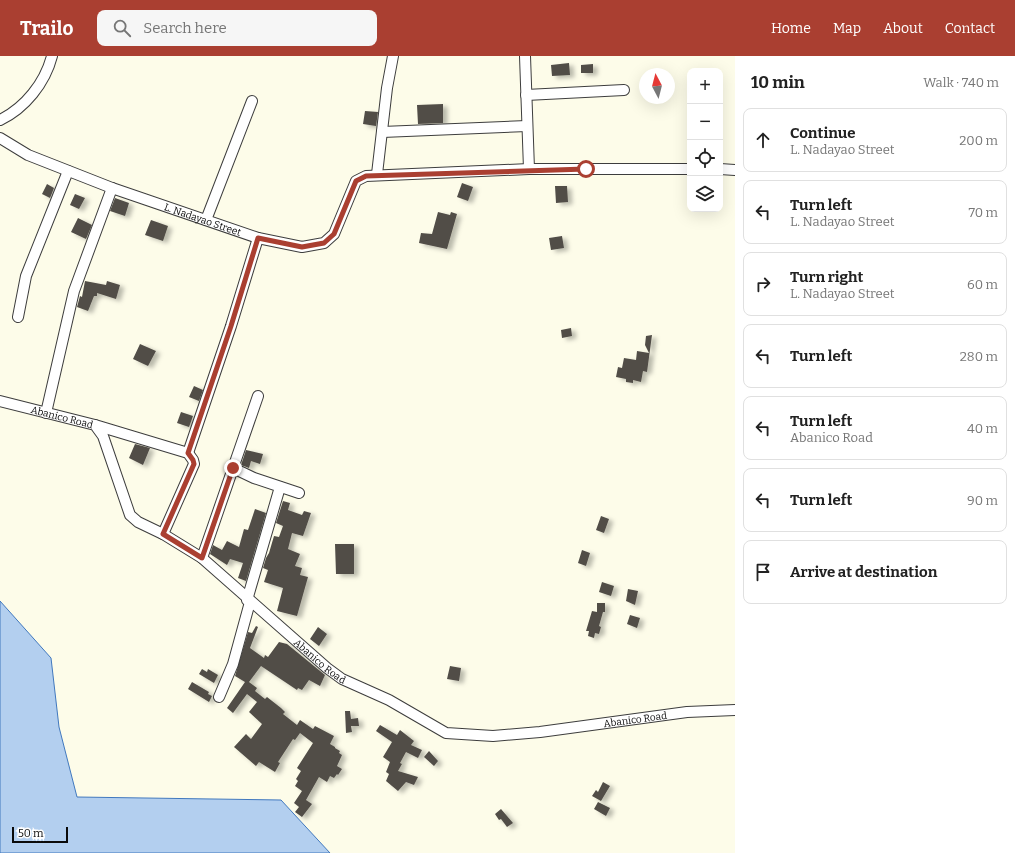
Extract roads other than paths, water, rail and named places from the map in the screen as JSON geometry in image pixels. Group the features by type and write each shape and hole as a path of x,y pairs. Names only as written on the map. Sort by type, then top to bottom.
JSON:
{"street":[{"path":"0,120 8,116 39,88 49,67 52,56"},
{"path":"377,174 393,56"},
{"path":"525,56 529,169"},
{"path":"526,95 624,90"},
{"path":"206,220 252,101"},
{"path":"382,132 527,126"},
{"name":"L. Nadayao Street","path":"0,138 28,154 112,188 258,238 302,247 324,243 334,234 356,181 366,176 377,174 529,169 687,169"},
{"path":"723,169 735,170"},
{"path":"18,317 26,276 68,171"},
{"path":"46,413 74,291 112,188"},
{"path":"188,453 231,326 258,238"},
{"path":"202,558 258,396"},
{"name":"Abanico Road","path":"0,401 95,425 103,436 130,515 138,522 163,534 202,558 293,640 342,679 389,700 446,733 493,736 540,732 687,712 735,710"},
{"path":"95,425 188,453 193,460 194,464 163,534"},
{"path":"233,468 299,493"},
{"path":"219,697 233,664 248,601 280,487"}],"water":[{"path":"0,601 51,658 59,727 77,797 281,800 330,853 0,853"}]}
